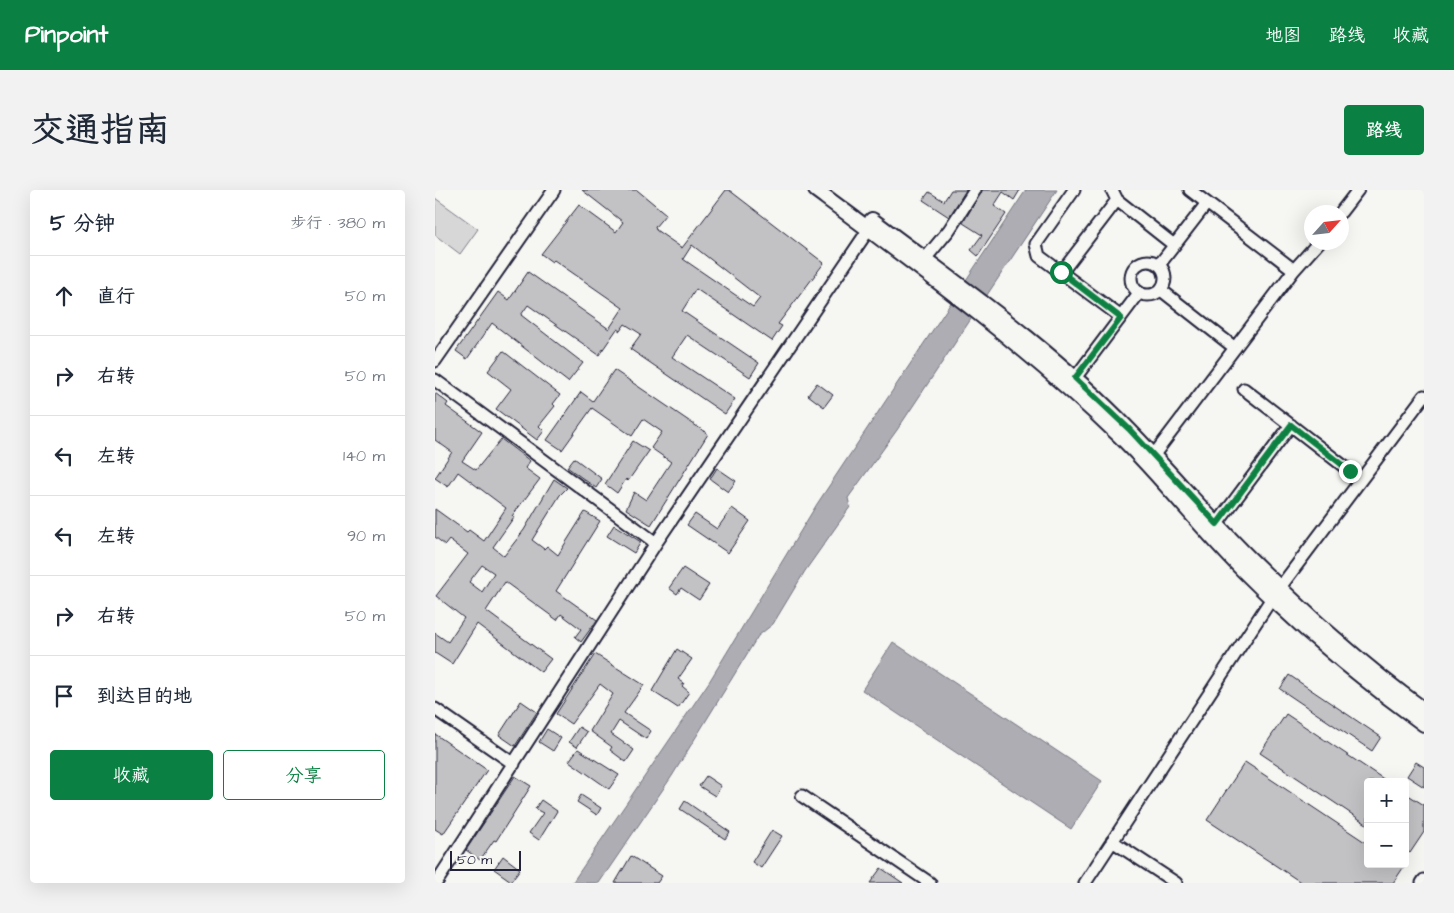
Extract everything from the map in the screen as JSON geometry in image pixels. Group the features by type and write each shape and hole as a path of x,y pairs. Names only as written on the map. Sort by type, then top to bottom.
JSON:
{"main road":[{"path":"817,190 952,287 1071,382 1153,456 1217,524 1276,593 1350,668 1424,724"},
{"path":"832,190 925,259 952,287"},
{"path":"1071,382 1243,570 1276,593 1358,661 1424,710"}],"street":[{"path":"435,361 554,190"},
{"path":"925,259 949,230 975,190"},
{"path":"1074,190 1036,244 1039,256 1121,318"},
{"path":"1190,190 1294,270"},
{"path":"1346,205 1358,190"},
{"path":"1061,272 1114,195 1174,245"},
{"path":"1159,265 1207,203"},
{"path":"436,883 656,543 869,229"},
{"path":"1153,456 1294,270 1312,250"},
{"path":"1148,261 1159,265 1165,277 1161,290 1148,296 1139,293 1131,284 1133,269 1142,262 1148,261"},
{"path":"1161,290 1235,348"},
{"path":"1071,382 1139,293"},
{"path":"435,380 656,543"},
{"path":"1244,388 1350,471"},
{"path":"1085,883 1276,593 1424,396"},
{"path":"1217,524 1291,425"},
{"path":"435,709 514,764"},
{"path":"802,796 930,883"},
{"path":"1112,841 1176,883"}],"shaded area":[{"path":"1026,190 1057,190 897,430 848,498 850,507 805,571 773,624 758,636 672,776 599,883 572,883 709,682 817,504"},
{"path":"435,198 478,229 460,254 435,235"},
{"path":"893,642 1102,781 1071,829 862,690"}],"building":[{"path":"582,190 637,190 666,214 655,227 656,230 682,248 726,190 729,190 824,263 778,324 782,326 772,341 696,289 682,311 759,363 750,377 687,335 672,357 735,399 725,414 630,349 641,334 625,324 620,331 617,329 599,355 528,305 521,315 583,363 568,382 492,323 467,359 456,351 498,292 509,300 528,272 609,329 623,308 554,260 552,262 541,254 579,205 616,232 623,222","holes":["692,245 760,298 753,307 683,259"]},
{"path":"951,190 966,190 949,217 923,200 929,192 944,201"},
{"path":"982,190 1020,190 1014,200 1003,192 994,206 1006,214 978,256 971,250 982,235 963,223"},
{"path":"503,351 560,395 553,404 555,406 539,426 544,431 537,440 496,409 511,389 488,371"},
{"path":"614,370 708,434 651,525 626,509 634,492 646,500 671,462 651,448 662,432 643,419 632,436 592,408 562,450 547,440 581,392 593,401"},
{"path":"817,383 833,395 824,407 808,395"},
{"path":"435,393 448,403 446,406 482,432 462,461 476,470 501,439 530,461 525,468 540,479 512,516 514,517 493,547 504,556 524,530 554,479 567,488 560,495 532,540 544,549 547,546 558,555 585,512 600,521 556,591 597,620 581,642 575,637 581,629 561,614 557,620 505,582 486,611 551,659 541,672 477,624 452,664 435,653 435,633 448,642 464,618 436,596 468,554 449,540 445,545 435,537 435,509 467,532 469,530 484,541 506,508 458,472 448,487 435,478 452,452 435,440","holes":["482,565 494,573 482,592 469,582"]},
{"path":"633,441 649,451 617,493 605,484"},
{"path":"574,458 602,479 596,488 567,467"},
{"path":"717,468 736,481 728,492 710,479"},
{"path":"732,508 750,521 728,553 687,525 695,514 717,529"},
{"path":"614,525 641,542 634,553 607,536"},
{"path":"683,568 709,585 699,600 681,588 677,594 669,588"},
{"path":"677,649 692,659 678,679 684,683 682,686 689,692 678,708 652,691"},
{"path":"595,654 644,685 624,713 651,731 646,739 619,721 611,734 634,750 626,762 610,750 612,747 590,731 613,694 600,684 571,724 556,714"},
{"path":"1289,675 1381,737 1372,751 1280,689"},
{"path":"521,701 537,712 515,746 499,735"},
{"path":"1286,714 1382,778 1364,778 1364,822 1260,753"},
{"path":"579,727 587,732 577,747 569,742"},
{"path":"547,729 561,738 553,751 539,742"},
{"path":"435,734 487,770 443,834 435,829"},
{"path":"578,749 619,775 609,789 569,761"},
{"path":"1245,762 1364,841 1364,868 1403,868 1393,883 1302,883 1207,820"},
{"path":"1416,762 1424,767 1424,787 1407,776"},
{"path":"515,776 531,786 496,841 494,840 480,860 466,850"},
{"path":"706,776 721,786 715,796 699,786"},
{"path":"581,795 601,808 597,815 577,802"},
{"path":"1409,796 1424,805 1424,832 1410,853"},
{"path":"541,800 557,811 539,840 529,833 543,813 535,809"},
{"path":"685,801 730,832 725,839 680,809"},
{"path":"772,830 782,836 761,868 752,862"},
{"path":"503,856 520,869 511,881 494,869"},
{"path":"631,856 662,876 657,883 615,883"},
{"path":"881,868 903,883 870,883"}],"route":[{"path":"1061,272 1121,318 1075,378 1129,429 1217,524 1291,425 1350,471"}]}
